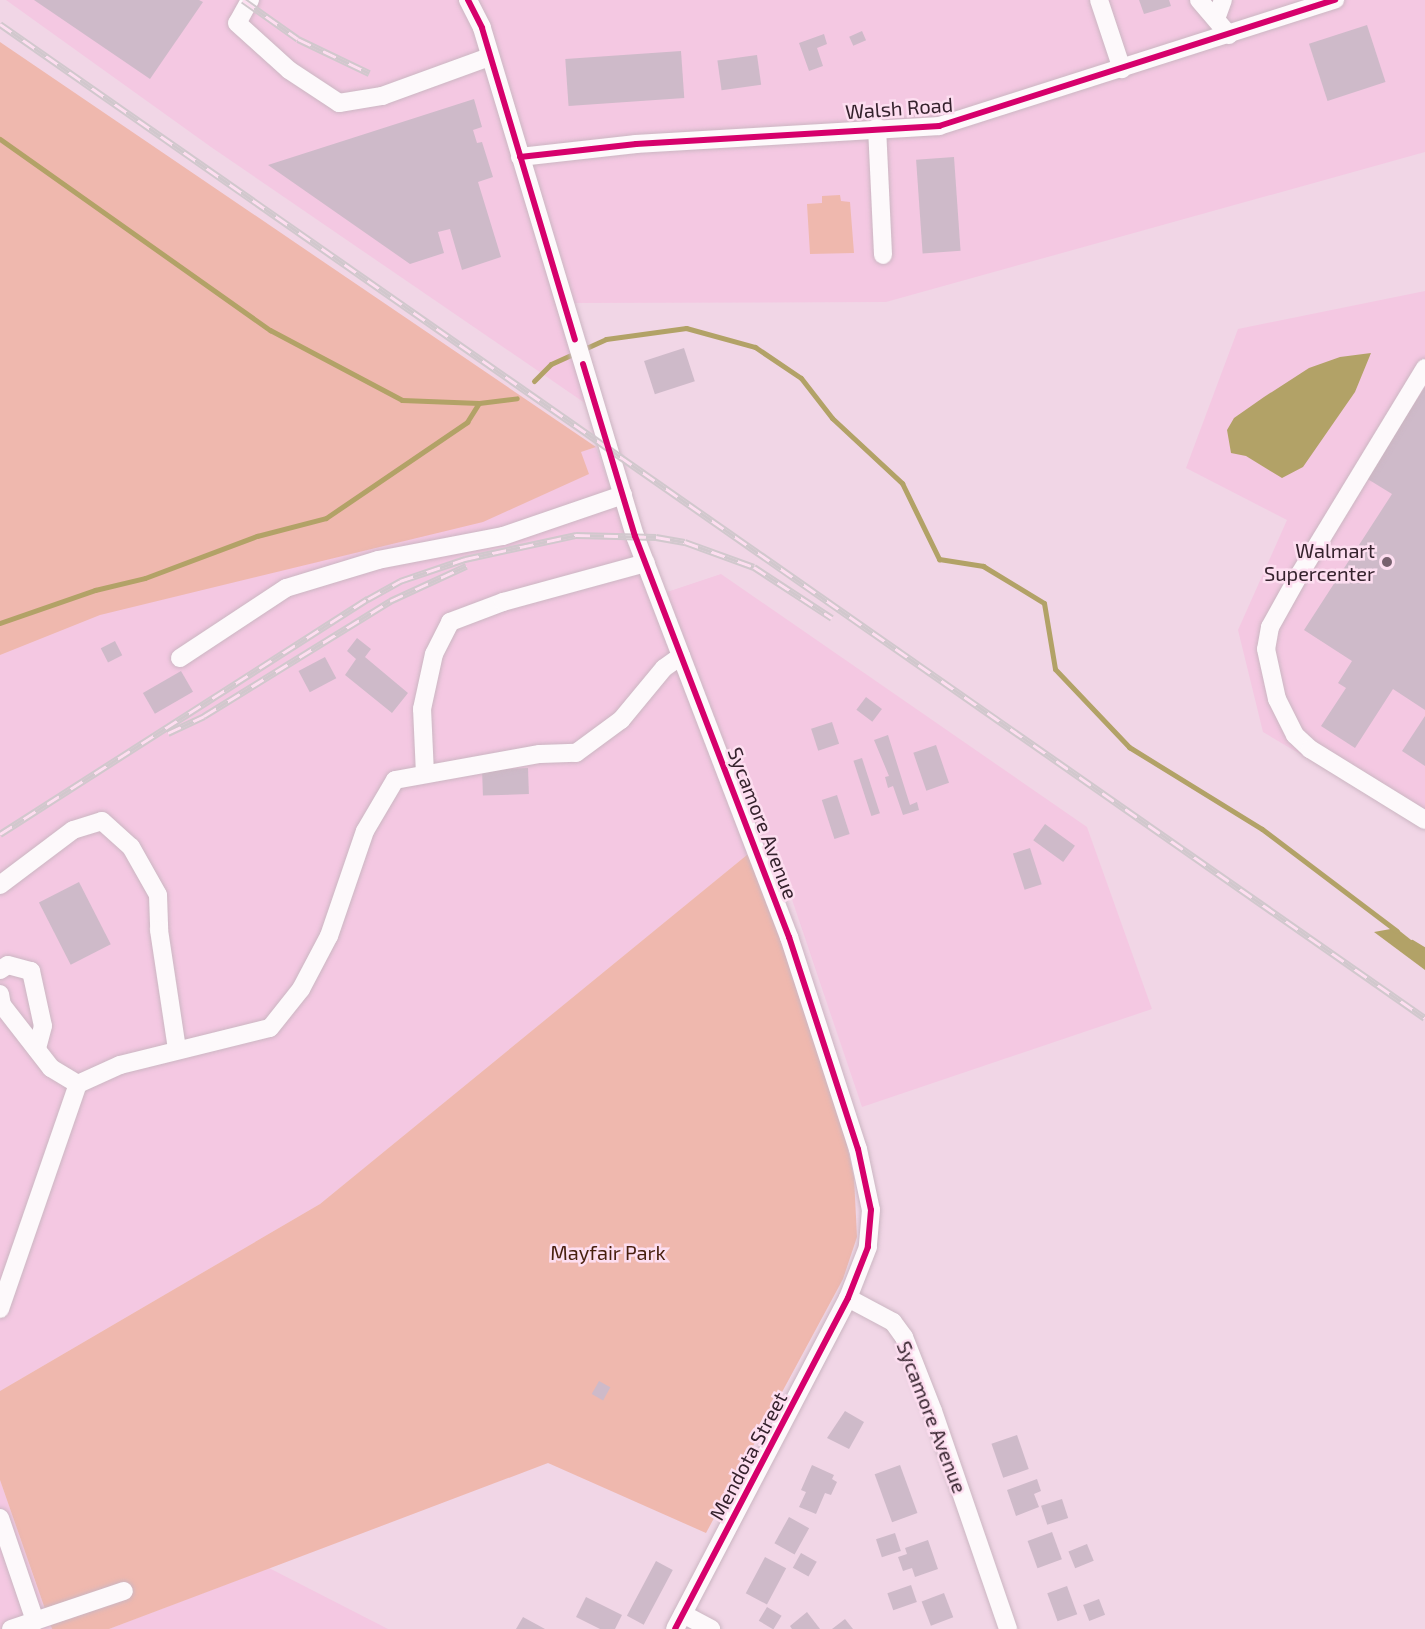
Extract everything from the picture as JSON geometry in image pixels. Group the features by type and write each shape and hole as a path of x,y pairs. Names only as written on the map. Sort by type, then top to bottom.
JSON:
{"street":[{"path":"250,0 237,23 289,70 339,103 382,96 489,57"},
{"name":"Sycamore Avenue","path":"468,0 482,28 575,339 646,563 789,937 858,1149 871,1210 868,1247 849,1298 893,1322 904,1337 933,1411 1008,1629"},
{"path":"1099,0 1122,69"},
{"path":"1199,0 1229,35"},
{"path":"1216,19 1223,0"},
{"name":"Walsh Road","path":"520,157 636,144 950,123 1335,0"},
{"path":"877,127 883,255"},
{"path":"1425,368 1299,575 1270,627 1266,649 1276,699 1295,735 1310,749 1425,820"},
{"path":"180,658 286,588 378,560 503,536 623,495"},
{"path":"425,774 422,709 434,654 450,622 503,602 646,563"},
{"path":"0,1309 78,1084 120,1065 177,1049 270,1028 301,989 329,936 365,831 395,780 540,754 576,753 621,720 664,668 681,656"},
{"path":"0,885 73,830 102,821 131,847 158,895 159,930 177,1049"},
{"path":"0,970 8,965 31,971 43,1026 37,1049"},
{"path":"0,994 2,1005 51,1068 78,1084"},
{"name":"Mendota Street","path":"679,1622 849,1298"},
{"path":"0,1518 35,1621"},
{"path":"11,1629 124,1591"},
{"path":"679,1622 711,1629"}],"shaded area":[{"path":"6,0 1425,0 1425,152 886,302 565,303 598,412 211,147"},
{"path":"1425,291 1425,828 1263,732 1238,630 1287,520 1186,468 1238,329"},
{"path":"1371,353 1355,392 1303,467 1282,478 1246,456 1231,453 1227,430 1234,418 1309,368 1340,357"},
{"path":"596,447 649,598 721,574 1087,827 1152,1009 862,1107 772,840 753,850 320,1204 0,1391 0,639"},
{"path":"1396,928 1425,951 1425,970 1374,932"},
{"path":"0,1480 52,1629 0,1629"},
{"path":"269,1568 388,1629 109,1629"}],"green space":[{"path":"0,42 596,447 581,452 589,474 483,522 100,615 0,655"},
{"path":"840,195 841,201 850,202 854,253 810,254 807,204 822,203 822,196"},
{"name":"Mayfair Park","path":"753,850 845,1136 854,1177 857,1237 843,1279 706,1533 548,1463 109,1629 52,1629 0,1480 0,1391 320,1204"}],"building":[{"path":"34,0 199,0 203,2 150,79"},
{"path":"1139,0 1169,0 1171,6 1144,14"},
{"path":"1367,25 1386,82 1328,101 1309,44"},
{"path":"862,31 866,40 853,46 849,37"},
{"path":"824,34 827,44 817,48 823,66 809,71 799,43"},
{"path":"681,51 684,98 569,106 565,59"},
{"path":"757,55 761,85 722,90 717,61"},
{"path":"474,99 482,127 473,130 477,143 482,142 493,177 478,182 501,257 462,270 450,229 438,232 444,253 410,264 268,165"},
{"path":"954,157 961,251 923,253 916,160"},
{"path":"684,348 695,381 655,394 644,361"},
{"name":"Walmart Supercenter","path":"1425,387 1425,710 1393,689 1355,748 1321,726 1346,688 1338,683 1352,661 1304,630 1392,494 1366,478"},
{"path":"357,638 371,649 365,657 408,693 392,713 345,675 356,659 347,651"},
{"path":"115,641 122,655 108,663 101,648"},
{"path":"325,657 336,678 310,692 299,671"},
{"path":"181,671 193,692 155,714 143,693"},
{"path":"866,697 882,709 872,722 856,710"},
{"path":"1425,716 1425,766 1402,751"},
{"path":"832,722 839,744 818,751 811,729"},
{"path":"888,735 910,805 917,802 919,810 903,815 893,786 888,788 885,777 889,776 874,740"},
{"path":"936,745 949,783 926,791 913,753"},
{"path":"862,758 880,813 871,816 853,761"},
{"path":"528,768 529,794 483,796 482,770"},
{"path":"837,795 850,834 834,839 822,800"},
{"path":"1045,824 1075,846 1063,862 1033,840"},
{"path":"1030,848 1042,884 1025,890 1013,854"},
{"path":"79,882 111,944 71,965 39,902"},
{"path":"599,1381 610,1387 603,1400 592,1394"},
{"path":"845,1411 864,1422 849,1449 827,1438"},
{"path":"1017,1435 1029,1469 1003,1478 991,1444"},
{"path":"812,1465 834,1475 832,1479 837,1482 831,1495 825,1493 816,1514 799,1507 806,1492 801,1490"},
{"path":"900,1465 917,1513 892,1522 875,1474"},
{"path":"1037,1479 1041,1491 1034,1494 1039,1507 1016,1516 1007,1490"},
{"path":"1062,1499 1068,1518 1047,1525 1041,1506"},
{"path":"789,1517 809,1528 795,1554 774,1543"},
{"path":"1052,1532 1062,1559 1037,1568 1028,1541"},
{"path":"895,1533 901,1551 882,1557 876,1539"},
{"path":"928,1540 938,1569 915,1577 912,1568 903,1571 898,1557 907,1554 905,1548"},
{"path":"1087,1544 1094,1561 1075,1568 1068,1551"},
{"path":"801,1553 817,1562 809,1577 793,1568"},
{"path":"765,1557 786,1568 767,1604 746,1593"},
{"path":"656,1561 673,1570 644,1625 627,1616"},
{"path":"911,1585 917,1602 893,1610 887,1593"},
{"path":"1067,1586 1077,1614 1058,1621 1047,1593"},
{"path":"944,1593 953,1617 931,1626 922,1602"},
{"path":"586,1597 622,1615 615,1629 600,1629 576,1617"},
{"path":"1099,1599 1105,1615 1089,1621 1083,1605"},
{"path":"767,1607 782,1616 774,1629 759,1621"},
{"path":"807,1612 820,1629 792,1629 790,1626"},
{"path":"523,1617 545,1629 516,1629"},
{"path":"845,1619 853,1629 832,1629"}],"waterway":[{"path":"0,139 270,330 402,400 479,403 517,398"},
{"path":"534,381 551,364 606,339 686,328 755,347 801,378 832,418 902,483 939,559 983,566 1044,603 1055,669 1129,747 1262,829 1397,931"},
{"path":"0,623 95,590 145,578 257,536 326,518 467,422 479,403"},
{"path":"1412,942 1425,950"}],"railway":[{"path":"243,0 298,39 369,73"},
{"path":"0,24 1425,1018"},
{"path":"0,834 368,599 400,581 465,559 576,535 656,537 685,542 754,567 832,618"},
{"path":"168,733 204,716 390,601 466,566"}],"cycle path":[{"path":"468,0 482,28 575,339"},
{"path":"520,157 636,144 939,126 1335,0"},
{"path":"583,364 635,536 789,937 858,1149 871,1210 868,1247 848,1298 675,1629"}],"place":[{"name":"Walmart Supercenter","path":"1387,562"}]}
